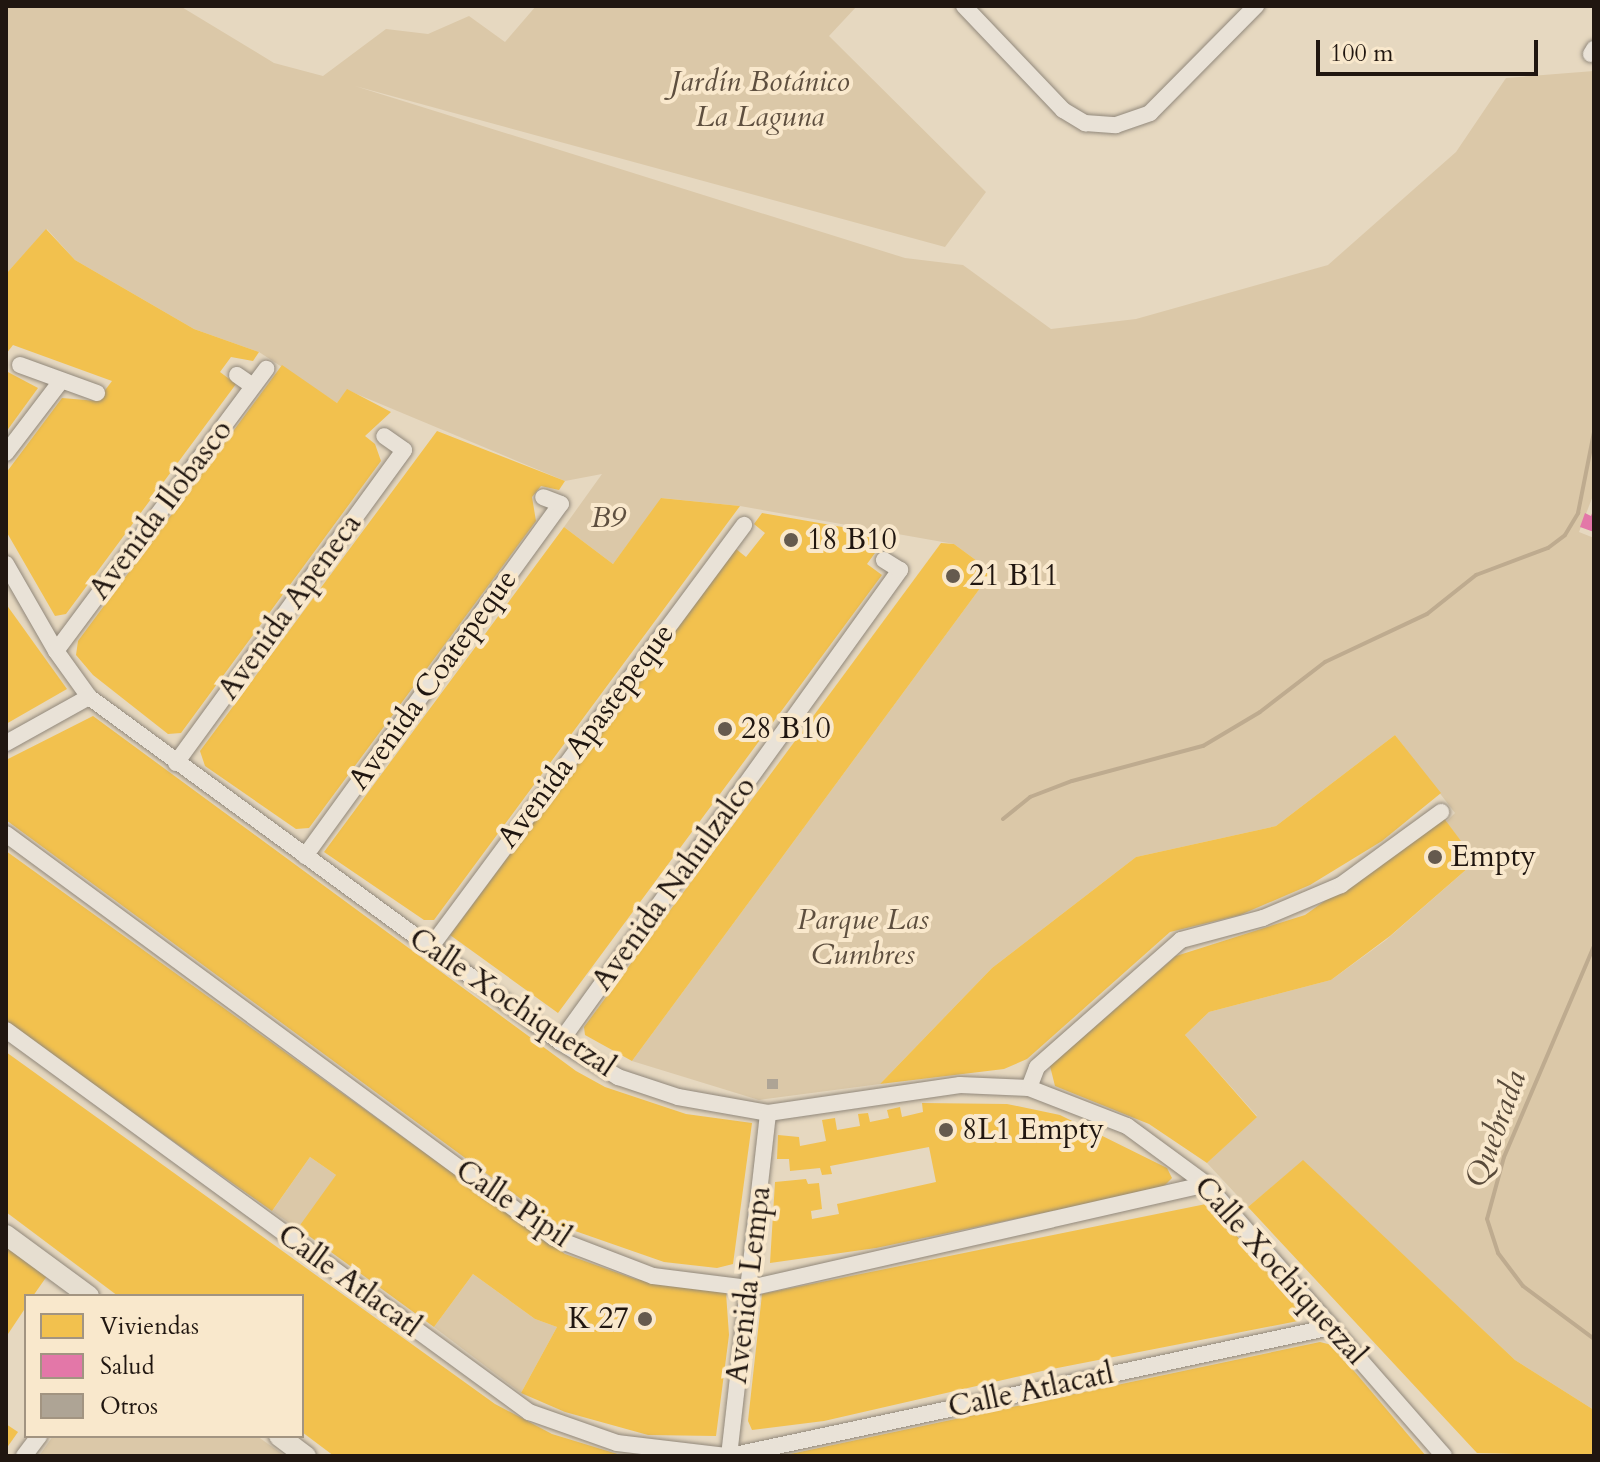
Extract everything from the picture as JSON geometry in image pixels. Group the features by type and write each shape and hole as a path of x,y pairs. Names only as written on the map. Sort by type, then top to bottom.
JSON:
{"main road":[{"path":"6,1235 86,1294"},
{"path":"282,1438 306,1456"}],"street":[{"path":"964,6 1063,110 1085,123 1116,125 1150,113 1256,6"},
{"path":"20,365 97,393"},
{"name":"Avenida Ilobasco","path":"56,651 266,369"},
{"path":"237,375 253,386"},
{"path":"6,453 61,381"},
{"name":"Avenida Apeneca","path":"176,763 404,450 384,436"},
{"name":"Avenida Coatepeque","path":"305,856 561,504 543,497"},
{"name":"Avenida Apastepeque","path":"430,948 744,525"},
{"name":"Avenida Nahulzalco","path":"560,1042 900,570 884,560"},
{"name":"Calle Xochiquetzal","path":"6,564 56,651 89,697 560,1042 618,1077 678,1097 768,1113 960,1085 1029,1088 1127,1126 1206,1184 1444,1456"},
{"path":"6,743 89,697"},
{"path":"1029,1088 1037,1067 1181,940 1263,918 1341,885 1441,812"},
{"name":"Calle Pipil","path":"6,834 554,1238 653,1276 750,1288 1206,1184"},
{"name":"Calle Atlacatl","path":"6,1030 529,1412 617,1443 728,1456 1331,1327"},
{"name":"Avenida Lempa","path":"728,1456 768,1113"},
{"path":"24,1456 38,1438"}],"green space":[{"path":"6,6 180,6 274,63 323,76 386,29 428,34 469,16 505,42 536,6 857,6 829,36 986,192 945,247 355,86 905,258 963,265 1051,329 1136,319 1328,265 1456,152 1506,78 1594,71 1594,493 1579,532 1594,538 1594,1410 1515,1360 1303,1161 1248,1207 1207,1163 1257,1116 1185,1035 1209,1012 1331,980 1386,940 1476,861 1446,822 1455,813 1395,735 1276,826 1136,857 992,968 880,1084 759,1100 632,1061 992,572 954,544 740,506 662,498 613,564 564,527 602,474 565,481 347,390 337,403 259,352 194,329 75,260 47,229 6,274"},
{"path":"310,1157 336,1175 298,1229 272,1211"},
{"path":"473,1274 535,1319 557,1327 521,1393 434,1327"},
{"path":"52,1438 260,1438 285,1456 39,1456"}],"building: Viviendas":[{"path":"46,229 75,260 194,329 259,352 253,361 231,357 220,372 236,384 66,614 55,616 6,531 6,473 62,398 97,401 112,381 13,345 6,354 6,274"},
{"path":"282,365 337,403 347,389 391,412 365,436 375,444 381,461 181,733 168,734 93,675 76,655 78,641"},
{"path":"6,371 38,388 6,432"},
{"path":"437,431 565,481 559,490 541,486 532,497 536,521 309,828 296,829 205,766 200,751"},
{"path":"661,498 740,506 434,920 424,920 324,852 564,527 613,564"},
{"path":"762,513 888,535 867,564 882,575 558,1013 450,935 736,549 746,557 765,533 754,524"},
{"path":"941,543 954,544 992,572 632,1061 585,1035 584,1027"},
{"path":"6,604 67,689 6,724"},
{"path":"93,716 576,1071 605,1087 686,1114 752,1123 733,1264 717,1268 664,1262 555,1224 6,820 6,760"},
{"path":"1395,735 1441,793 1382,841 1310,885 1240,915 1170,932 1027,1059 1004,1069 880,1084 992,968 1136,857 1276,826"},
{"path":"1443,817 1476,861 1390,936 1331,980 1209,1012 1185,1035 1257,1117 1207,1163 1149,1124 1055,1086 1050,1066 1176,956 1305,915"},
{"path":"6,851 565,1254 635,1279 726,1293 729,1335 716,1436 648,1435 565,1412 521,1393 557,1327 535,1319 473,1274 434,1327 298,1228 336,1175 310,1157 272,1211 6,1023"},
{"path":"6,1052 495,1404 552,1434 624,1456 334,1456 304,1434 304,1294 115,1294 6,1212"},
{"path":"922,1103 1007,1104 1060,1115 1167,1168 1172,1178 1162,1188 876,1248 770,1263 775,1182 806,1179 808,1184 819,1183 822,1209 811,1211 812,1219 839,1214 837,1204 936,1182 929,1147 830,1166 832,1174 822,1175 820,1168 790,1171 789,1159 777,1159 778,1135 799,1137 800,1146 826,1141 822,1120 835,1118 837,1130 860,1126 858,1114 868,1113 870,1122 889,1118 887,1110 900,1107 902,1117 923,1112"},
{"path":"1303,1160 1515,1360 1594,1410 1594,1456 1477,1453 1248,1207"},
{"path":"1206,1204 1302,1304 1298,1321 1042,1371 824,1421 752,1430 748,1421 762,1294"},
{"path":"6,1247 47,1276 34,1294 24,1294 24,1310 6,1337"},
{"path":"1320,1342 1332,1345 1426,1456 781,1456"},
{"path":"6,1424 18,1432 6,1449"}],"building: Salud":[{"path":"1594,508 1594,532 1580,527 1585,513 1591,516"}],"building: Otros":[{"path":"767,1079 778,1079 778,1089 767,1089"}],"waterway":[{"path":"1003,819 1030,797 1072,781 1203,746 1260,712 1325,662 1427,614 1476,575 1548,548 1565,535 1578,513 1594,432"},
{"name":"Quebrada","path":"1594,946 1504,1157 1487,1219 1498,1253 1523,1286 1594,1339"}],"place":[{"name":"18 B10","path":"791,540"},
{"name":"21 B11","path":"953,576"},
{"name":"28 B10","path":"725,729"},
{"name":"Empty","path":"1435,857"},
{"name":"8L1 Empty","path":"946,1130"},
{"name":"K 27","path":"645,1319"}],"park label":[{"name":"Jardín Botánico La Laguna","path":"760,99"},
{"name":"B9","path":"608,518"},
{"name":"Parque Las Cumbres","path":"863,937"}]}
